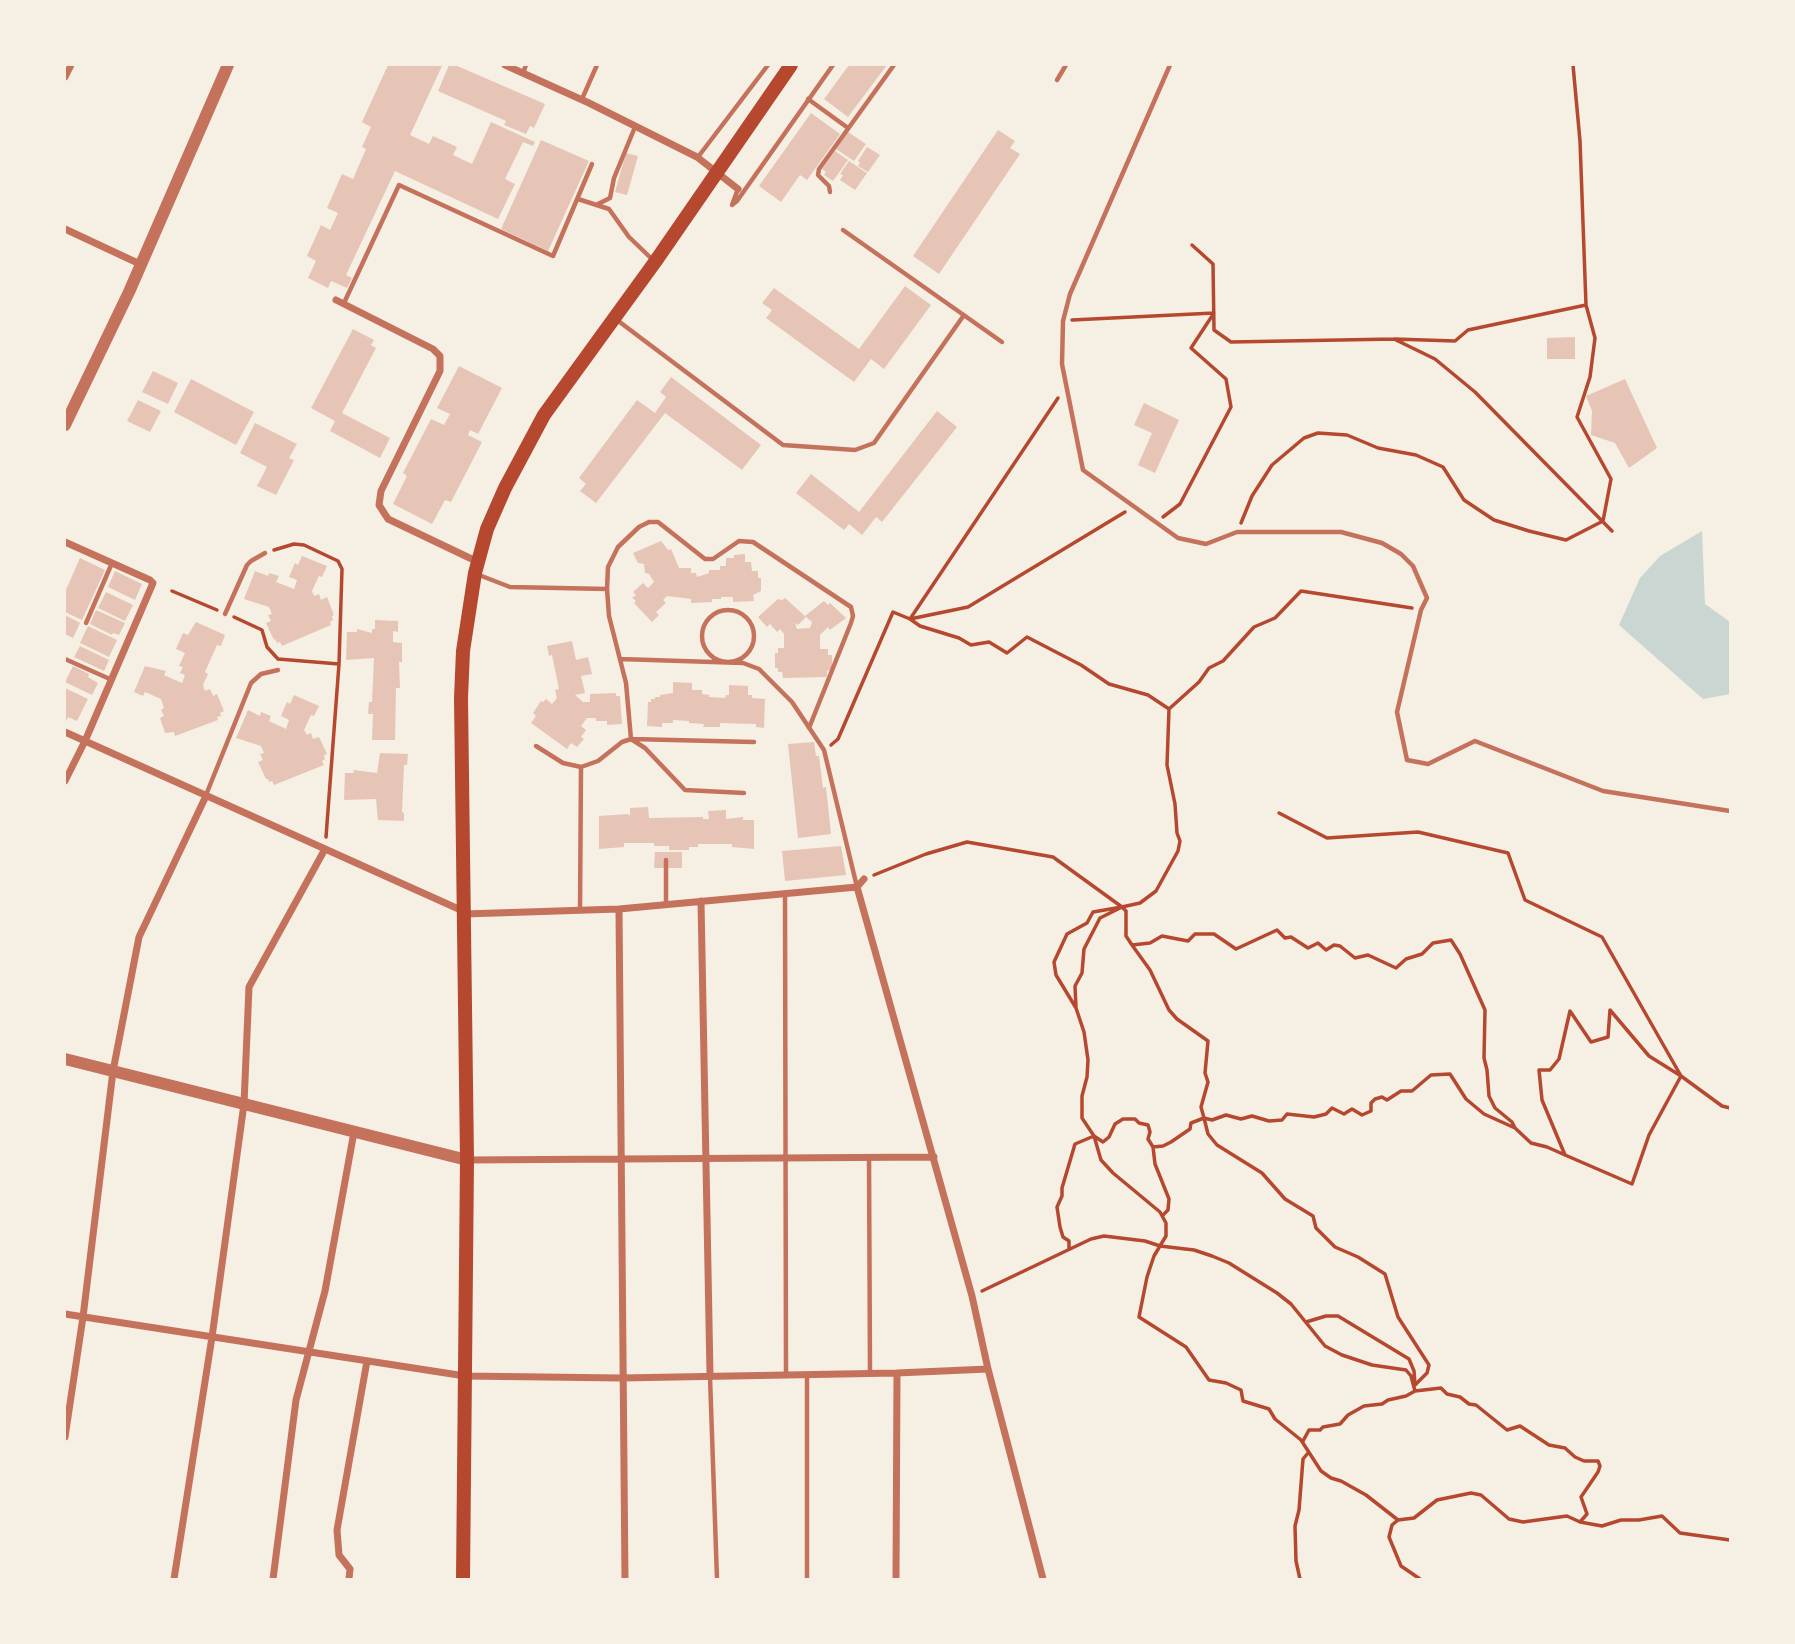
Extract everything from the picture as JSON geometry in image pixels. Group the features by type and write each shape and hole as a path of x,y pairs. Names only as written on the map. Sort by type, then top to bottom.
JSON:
{"main road":[{"path":"463,1579 467,1160 461,686 467,611 476,567 487,529 524,452 568,379 655,262 791,65"}],"street":[{"path":"65,77 71,65"},
{"path":"65,425 142,265 228,65"},
{"path":"505,65 525,69 697,157 738,189"},
{"path":"65,229 142,265"},
{"path":"340,302 433,349 442,361 440,371 382,491 379,505 388,519 476,567"},
{"path":"65,542 153,583 65,781"},
{"path":"65,732 464,913 619,909 857,887 864,879"},
{"path":"65,1437 83,1317 113,1072 139,937 206,796"},
{"path":"174,1579 212,1337 244,1104 249,987 325,849"},
{"path":"857,887 972,1296 988,1369 1043,1579"},
{"path":"701,901 709,1375"},
{"path":"619,909 621,1378 625,1579"},
{"path":"65,1059 467,1160 934,1157"},
{"path":"273,1579 296,1400 325,1291 354,1132"},
{"path":"65,1314 465,1376 621,1378 988,1369"},
{"path":"349,1579 350,1569 339,1555 337,1530 367,1361"},
{"path":"896,1579 897,1373"}],"lane":[{"path":"582,100 597,65"},
{"path":"697,157 768,65"},
{"path":"738,189 732,205 833,65"},
{"path":"830,192 818,172 894,65"},
{"path":"1057,80 1066,65"},
{"path":"1170,65 1070,294 1063,321 1062,364 1083,470 1178,538 1206,544 1237,532 1340,532 1382,543 1401,554 1413,566 1427,598 1421,610 1397,712 1407,760 1428,764 1475,741 1603,791 1730,811"},
{"path":"808,99 848,128"},
{"path":"597,204 610,198 614,178 635,126"},
{"path":"340,302 399,185 553,256 592,164"},
{"path":"578,199 609,209 629,237 655,262"},
{"path":"844,230 1002,342"},
{"path":"613,318 783,445 855,450 874,443 964,315"},
{"path":"631,739 626,683 609,615 608,567 618,547 639,527 649,522 658,522 665,526 705,559 713,559 739,541 754,542 851,607 852,620 809,728"},
{"path":"225,614 247,565 265,553"},
{"path":"86,623 113,563"},
{"path":"476,567 503,586 607,589"},
{"path":"733,610 748,619 754,635 749,652 743,658 726,662 710,657 705,650 701,633 704,625 715,613 733,610"},
{"path":"65,659 112,680"},
{"path":"620,659 750,663 760,669 786,695 824,752 857,887"},
{"path":"206,796 251,683 261,674 278,670"},
{"path":"631,739 645,748 685,790 744,793"},
{"path":"536,746 563,763 581,767 598,761 622,742 631,739 754,742"},
{"path":"580,912 581,767"},
{"path":"666,860 667,903"},
{"path":"785,893 786,1374"},
{"path":"869,1158 870,1373"},
{"path":"807,1374 807,1579"},
{"path":"709,1375 717,1579"}],"path":[{"path":"1573,65 1580,141 1586,305 1595,338 1590,377 1577,417 1611,479 1603,521"},
{"path":"1192,245 1213,264 1214,330 1231,342 1394,339 1455,341 1468,330 1586,305"},
{"path":"1063,321 1214,313"},
{"path":"1156,523 1180,504 1231,407 1227,379 1191,348 1214,313"},
{"path":"1394,339 1435,359 1475,392 1612,531"},
{"path":"910,619 1067,386"},
{"path":"1237,532 1252,496 1272,464 1304,438 1318,433 1347,435 1378,448 1416,455 1443,467 1464,500 1494,520 1529,531 1566,540 1603,521"},
{"path":"910,619 968,607 1133,506"},
{"path":"265,553 287,545 304,545 341,564 339,664 325,849"},
{"path":"1398,1520 1366,1495 1321,1471 1302,1443 1275,1419 1269,1409 1243,1401 1241,1390 1226,1383 1209,1380 1186,1347 1139,1317 1147,1277 1166,1236 1166,1223 1163,1215 1101,1160 1094,1136 1082,1118 1082,1097 1088,1060 1084,1032 1076,1008 1056,975 1054,962 1067,934 1087,923 1093,912 1140,903 1156,891 1178,850 1180,841 1167,765 1170,709 1199,682 1209,668 1223,661 1254,627 1275,618 1301,590 1421,610"},
{"path":"172,591 262,630 267,647 278,659 339,664"},
{"path":"824,752 838,739 893,612 920,626 959,638 971,645 989,642 1007,653 1027,637 1081,665 1109,684 1148,695 1170,709"},
{"path":"1279,813 1327,838 1418,832 1508,853 1525,900 1602,937 1681,1076"},
{"path":"864,879 926,854 967,842 1053,857 1126,911 1126,936 1150,970 1169,1010 1208,1041 1205,1073 1208,1082 1201,1107 1208,1134 1217,1145 1262,1173 1285,1199 1313,1216 1315,1228 1335,1247 1358,1257 1385,1274 1398,1317 1429,1365 1427,1373 1406,1396 1382,1404 1364,1406 1348,1415 1340,1424 1309,1430 1302,1443"},
{"path":"1076,1008 1075,986 1082,973 1087,941 1100,918 1122,907"},
{"path":"1132,946 1150,943 1162,936 1188,941 1195,934 1214,934 1236,949 1277,930 1285,938 1291,937 1308,948 1318,943 1326,950 1334,945 1340,946 1355,958 1368,955 1396,968 1406,959 1422,954 1433,943 1451,940 1485,1010 1484,1058 1488,1070 1489,1096 1495,1108 1531,1143 1632,1184 1649,1135 1681,1076"},
{"path":"1565,1155 1542,1100 1539,1070 1549,1070 1559,1059 1570,1011 1591,1042 1608,1037 1610,1010 1649,1056 1722,1106 1730,1108"},
{"path":"1153,1147 1171,1142 1190,1129 1191,1123 1204,1118 1212,1120 1226,1115 1241,1119 1252,1116 1269,1122 1282,1120 1287,1114 1314,1118 1326,1114 1332,1108 1344,1114 1352,1109 1362,1115 1371,1111 1371,1103 1375,1099 1382,1097 1387,1100 1401,1091 1412,1091 1431,1075 1450,1074 1466,1099 1484,1114 1516,1128"},
{"path":"1094,1136 1103,1142 1118,1121 1135,1119 1148,1125 1150,1132 1147,1139 1153,1147 1155,1164 1170,1199 1168,1209 1163,1215"},
{"path":"1069,1249 1069,1241 1063,1237 1060,1227 1057,1207 1075,1144 1090,1140 1094,1136"},
{"path":"972,1296 1091,1238 1104,1236 1194,1250 1229,1263 1277,1293 1291,1304 1325,1346 1372,1365 1406,1370 1415,1388"},
{"path":"1306,1322 1332,1315 1351,1323 1409,1359 1414,1371 1415,1388"},
{"path":"1415,1388 1441,1388 1447,1394 1476,1405 1507,1430 1520,1426 1549,1445 1565,1448 1575,1457 1584,1461 1598,1461 1598,1472 1581,1497 1587,1514 1580,1522"},
{"path":"1300,1579 1296,1561 1295,1526 1301,1496 1303,1459 1308,1452"},
{"path":"1420,1579 1401,1566 1389,1536 1392,1525 1398,1520 1413,1518 1437,1500 1471,1493 1481,1494 1509,1519 1523,1522 1567,1516 1602,1527 1621,1520 1662,1516 1680,1533 1730,1540"}],"shaded area":[{"path":"1702,531 1705,604 1730,622 1730,694 1703,699 1619,625 1640,578 1660,556"}],"building":[{"path":"388,65 442,66 410,135 429,144 433,136 457,147 453,155 472,164 491,122 535,142 533,146 523,142 505,179 515,184 498,219 395,171 346,275 352,278 347,288 331,281 328,288 308,278 316,261 307,256 321,225 330,230 338,213 327,208 342,174 353,179 366,149 362,147 371,127 362,122"},
{"path":"449,65 455,65 545,104 534,128 530,126 526,134 504,125 506,121 438,91"},
{"path":"849,65 887,65 848,117 824,99"},
{"path":"811,113 840,134 807,180 800,175 781,202 759,186"},
{"path":"998,130 1015,141 1010,148 1020,154 939,274 913,256"},
{"path":"848,132 866,144 854,161 836,149"},
{"path":"541,140 589,161 548,251 501,229"},
{"path":"867,147 880,155 868,172 858,166 858,161"},
{"path":"835,151 848,160 833,181 824,175 826,172 822,169"},
{"path":"626,153 638,156 627,195 615,192"},
{"path":"849,161 867,173 855,190 840,180 843,175 840,174"},
{"path":"905,286 931,305 884,369 871,359 854,382 766,318 772,310 762,303 774,288 859,349"},
{"path":"353,329 374,340 371,345 376,348 342,413 390,438 380,458 330,431 335,421 311,408"},
{"path":"1575,337 1575,359 1547,359 1547,338"},
{"path":"459,366 502,388 478,434 470,430 468,435 482,442 451,502 445,500 432,524 393,504 407,476 403,473 431,419 444,425 450,414 437,408"},
{"path":"153,371 178,383 168,404 142,392"},
{"path":"671,377 761,445 742,470 665,413 596,503 580,491 586,484 579,478 637,400 655,413 666,397 660,392"},
{"path":"191,379 254,412 236,445 174,412"},
{"path":"1625,379 1657,448 1629,468 1615,443 1591,435 1592,411 1586,396"},
{"path":"138,400 161,411 150,432 127,421"},
{"path":"1144,403 1179,420 1155,473 1138,465 1152,433 1134,425"},
{"path":"937,411 957,427 882,522 876,517 862,535 849,524 844,530 796,493 811,474 859,512"},
{"path":"255,423 297,444 289,458 294,460 276,495 257,486 267,467 240,453"},
{"path":"661,541 668,550 671,549 679,568 691,568 691,573 696,573 697,577 709,573 709,570 720,570 720,566 726,566 726,558 745,554 745,562 751,562 752,571 758,571 761,591 753,595 754,601 733,602 733,597 721,597 712,599 712,602 691,603 691,599 667,596 663,600 666,603 656,612 659,615 652,622 632,598 636,595 633,592 643,583 648,588 654,582 649,574 645,573 644,564 638,563 633,553"},
{"path":"302,556 327,566 312,591 314,596 319,594 321,600 327,597 334,615 333,620 331,625 282,646 274,640 266,623 271,621 268,615 272,614 269,607 244,599 255,571 268,576 269,573 279,576 276,582 294,589 297,580 289,577 295,563 298,565"},
{"path":"80,558 105,570 82,620 65,612 65,592"},
{"path":"115,571 142,584 135,600 108,587"},
{"path":"106,592 133,605 125,621 98,608"},
{"path":"785,598 806,617 798,625 795,623 797,629 810,628 812,622 805,616 824,601 846,618 830,630 828,627 820,635 820,649 828,649 828,655 832,655 832,669 827,671 827,677 783,678 782,672 775,668 775,653 778,653 778,648 784,648 784,634 780,629 777,632 770,624 767,627 758,617 778,599"},
{"path":"96,610 125,623 119,635 112,635 90,624"},
{"path":"65,615 80,623 73,638 65,634"},
{"path":"375,620 398,621 398,632 393,631 393,642 402,643 402,662 399,662 400,688 396,688 395,740 372,740 373,714 368,714 369,702 372,702 374,658 346,660 347,632 357,632 357,629 372,633"},
{"path":"196,622 225,635 221,646 217,645 205,672 208,674 203,685 205,691 210,689 213,696 217,694 224,711 217,717 218,720 175,736 174,732 165,733 160,718 164,716 161,699 145,692 143,696 134,692 145,666 166,671 164,675 182,683 185,675 180,673 183,667 179,666 185,653 176,649 183,633 188,635"},
{"path":"88,626 117,640 109,657 80,643"},
{"path":"572,641 576,660 588,657 592,674 581,676 585,693 575,695 583,702 590,702 590,694 616,693 616,696 620,696 622,724 607,725 607,721 587,718 581,726 586,730 581,737 584,739 577,747 571,743 567,749 531,723 536,716 533,713 541,701 546,699 552,704 557,698 555,690 559,689 552,655 549,656 547,646"},
{"path":"80,646 109,660 104,671 74,657"},
{"path":"73,666 89,674 88,677 98,683 92,695 65,682"},
{"path":"673,682 692,683 692,690 702,690 702,694 709,697 725,698 729,695 729,685 748,686 748,695 765,699 764,728 756,727 756,724 720,723 720,727 703,727 704,724 673,720 673,723 662,723 662,727 647,726 648,702 660,695 673,693"},
{"path":"65,688 88,699 77,721 68,717 65,724"},
{"path":"294,695 319,706 304,730 307,735 311,733 313,739 319,737 327,754 322,761 324,765 274,785 266,779 258,762 263,760 260,754 264,753 261,746 236,738 248,710 260,716 261,712 271,716 269,721 286,729 289,720 281,716 287,702 290,704"},
{"path":"814,742 816,756 819,756 823,788 826,787 831,834 798,838 788,744"},
{"path":"380,753 408,754 407,765 404,765 404,821 378,820 376,799 344,800 345,773 354,773 353,770 377,773"},
{"path":"648,807 649,818 709,819 708,811 726,810 726,819 743,817 743,820 754,820 754,849 732,847 732,844 698,844 698,847 689,847 689,850 669,850 669,846 654,846 654,843 624,843 624,847 599,849 599,816 630,816 630,808"},
{"path":"841,846 846,875 785,881 782,851"},
{"path":"655,852 682,852 682,868 654,868"}]}
